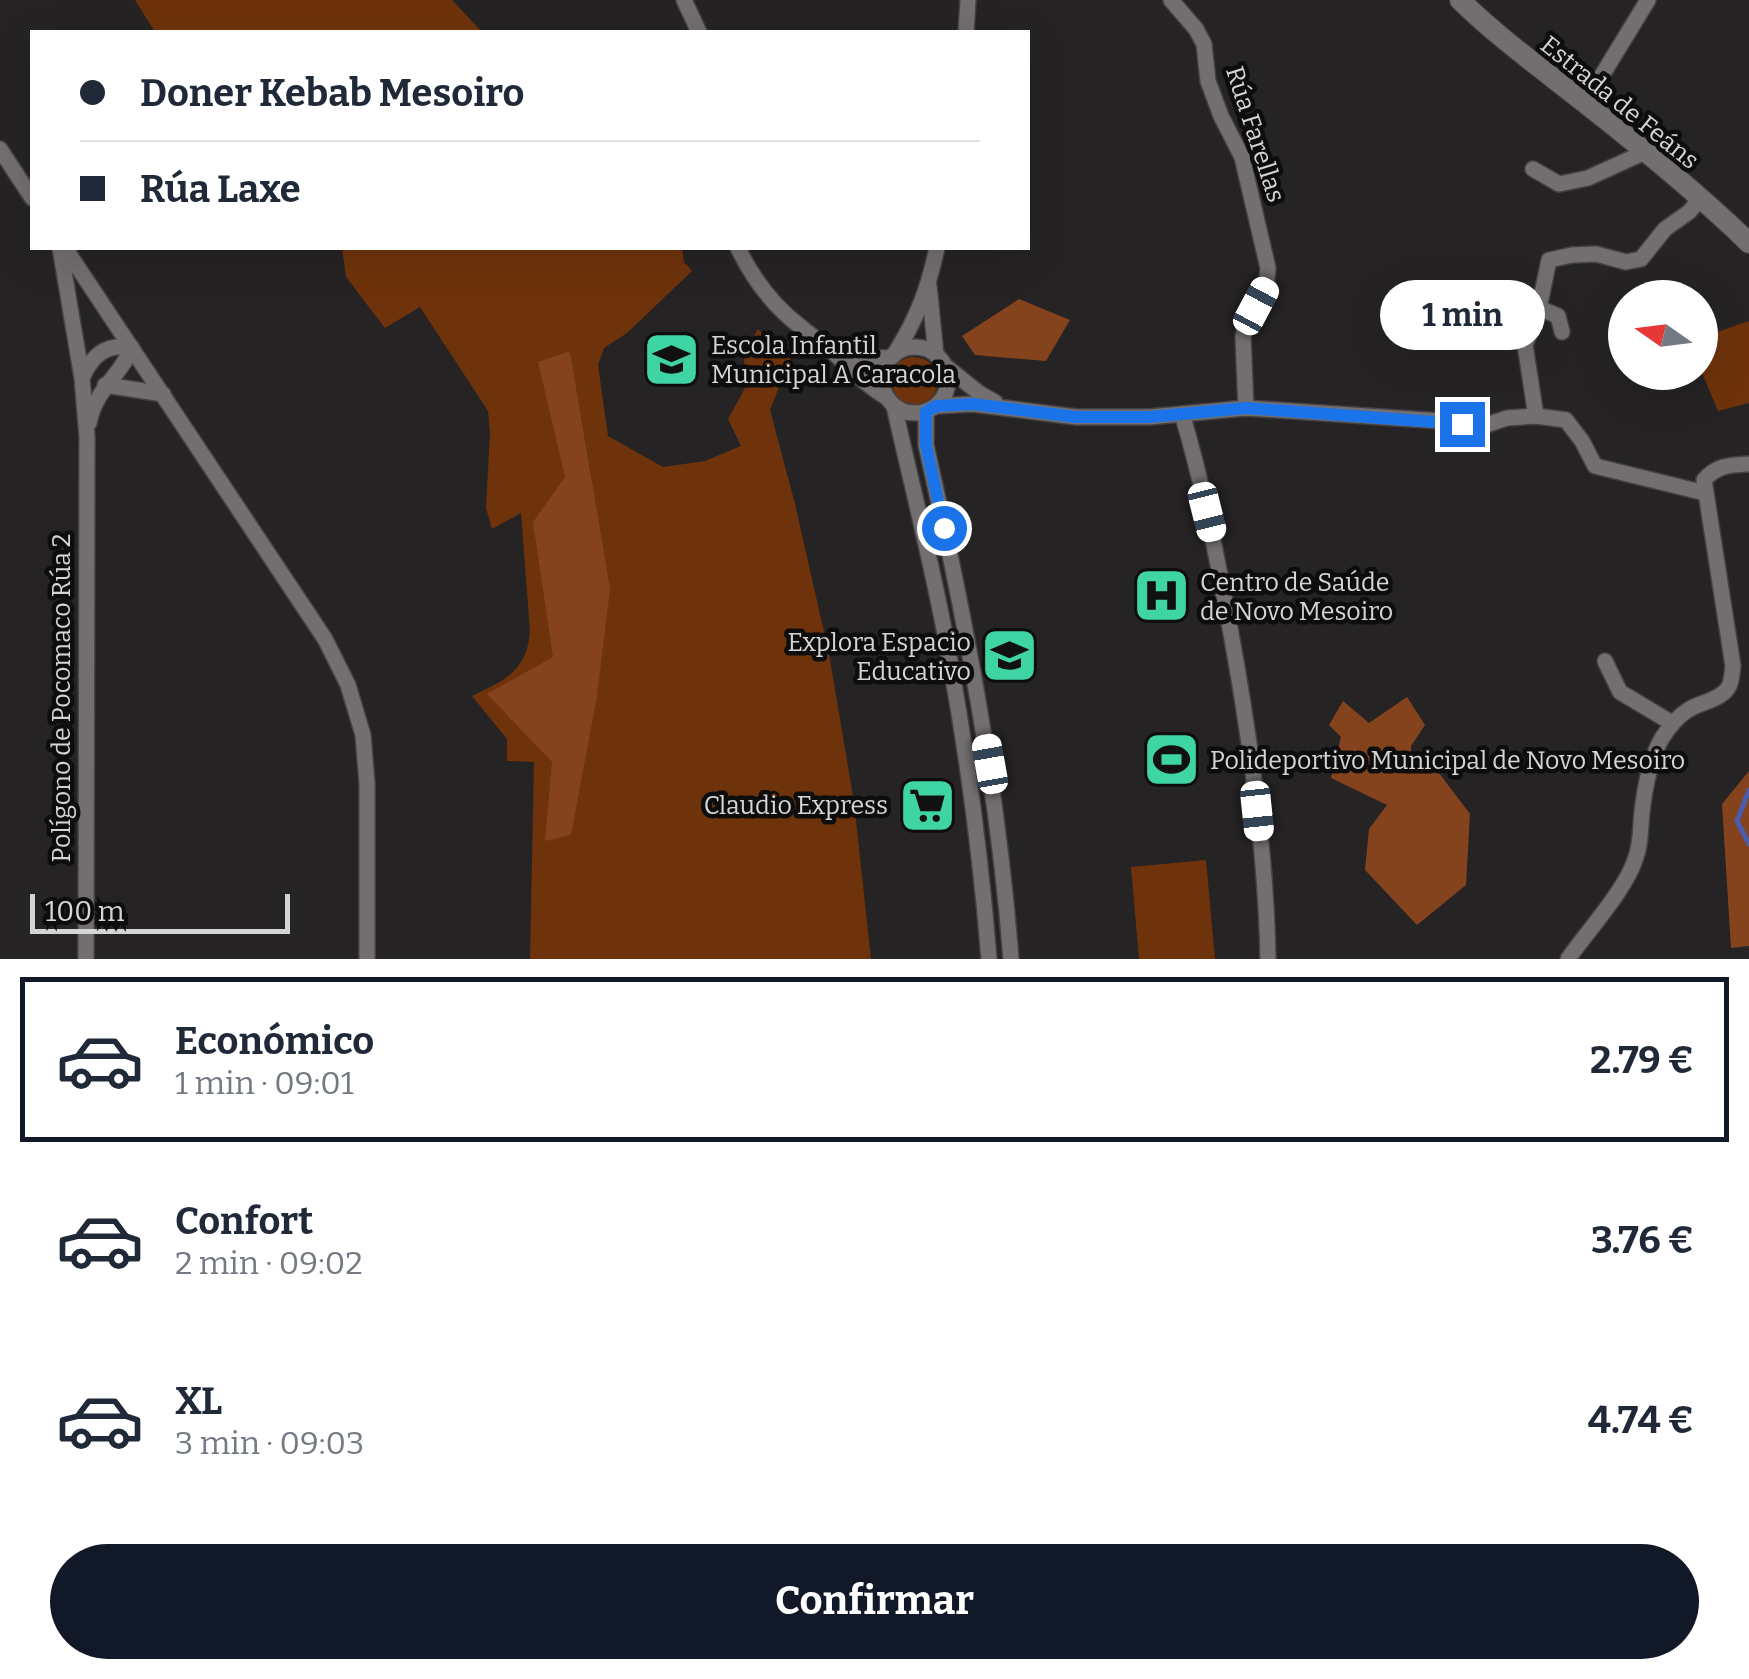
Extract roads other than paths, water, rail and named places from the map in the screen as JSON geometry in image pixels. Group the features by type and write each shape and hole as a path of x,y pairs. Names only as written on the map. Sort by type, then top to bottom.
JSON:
{"street":[{"path":"684,0 698,30"},
{"path":"966,30 968,0"},
{"name":"Rúa Farellas","path":"1171,0 1204,44 1208,82 1242,157 1268,268 1266,288 1243,337 1246,408"},
{"name":"Estrada de Feáns","path":"1460,0 1490,30 1645,152 1749,243"},
{"path":"1584,103 1648,0"},
{"path":"0,150 30,195"},
{"path":"1533,169 1559,184 1588,178 1645,152"},
{"path":"1536,416 1525,344 1539,308 1550,260 1596,254 1626,262 1640,258 1665,229 1690,212 1700,199"},
{"name":"Polígono de Pocomaco Rúa 2","path":"63,250 87,437 86,959"},
{"path":"64,250 325,640 348,685 363,735 367,783 367,959"},
{"path":"739,250 771,300 866,384 904,412 915,414 973,404 1076,417 1149,417 1246,408 1483,426 1506,418 1536,416 1566,420 1595,466 1705,493"},
{"path":"937,250 929,286 908,333 882,375 882,386 890,401 930,558 950,659 976,832 989,959"},
{"path":"929,286 947,386 931,409 926,445 990,764 1011,959"},
{"path":"1539,308 1558,316 1562,332"},
{"path":"82,378 89,363 100,353 116,345 132,348"},
{"name":"Polígono de Pocomaco Rúa 2","path":"87,437 92,408 104,386 126,363 132,348"},
{"path":"830,349 853,356 892,357 904,350 926,350 979,393 1003,406"},
{"path":"104,386 162,394"},
{"path":"1182,414 1215,546 1250,744 1268,959"},
{"path":"1568,959 1626,880 1636,860 1642,806 1660,743 1672,724 1688,710 1720,696 1741,664 1704,480 1724,465 1749,464"},
{"path":"1605,661 1620,692 1672,724"}],"waterway":[{"path":"1749,790 1737,821 1749,844"}],"place":[{"name":"Escola Infantil Municipal A Caracola","path":"672,359"},
{"name":"Centro de Saúde de Novo Mesoiro","path":"1161,596"},
{"name":"Explora Espacio Educativo","path":"1010,656"},
{"name":"Polideportivo Municipal de Novo Mesoiro","path":"1171,760"},
{"name":"Claudio Express","path":"927,805"}]}
